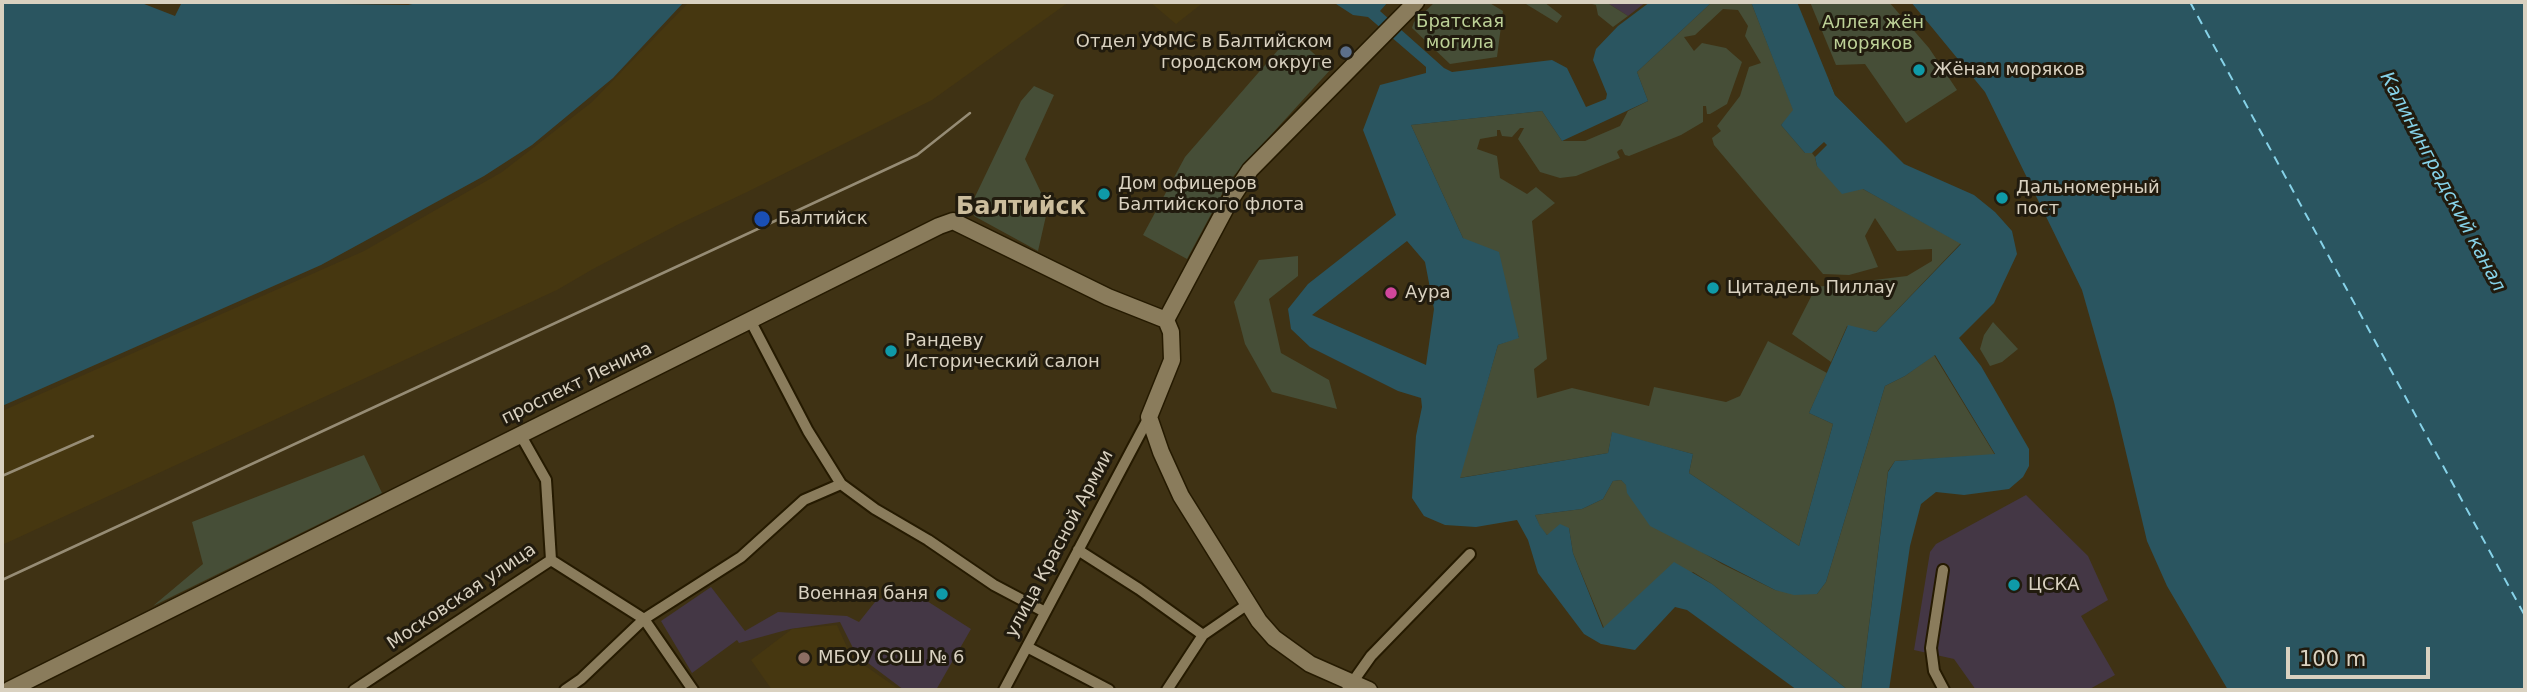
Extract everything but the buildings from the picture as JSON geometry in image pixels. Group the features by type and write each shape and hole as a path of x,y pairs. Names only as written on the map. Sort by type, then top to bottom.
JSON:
{"main road":[{"path":"1368,690 1350,687 1310,664 1274,638 1248,604 1181,496 1149,417 1172,360 1171,332 1166,320 1245,176 1416,2"},
{"name":"проспект Ленина","path":"9,690 953,221 1108,297 1166,320"}],"street":[{"path":"750,320 808,431 841,484 875,509 928,540 994,585 1045,612"},
{"name":"улица Красной Армии","path":"1004,690 1149,417"},
{"name":"Московская улица","path":"354,690 551,560 546,480 520,434"},
{"path":"565,690 581,679 644,619 741,557 804,500 841,484"},
{"path":"1078,550 1203,635"},
{"path":"1350,687 1371,656 1471,554"},
{"path":"551,560 644,619 693,690"},
{"path":"1943,570 1931,649 1934,671 1944,690"},
{"path":"1167,690 1203,635 1248,604"},
{"path":"1027,647 1109,690"}],"shaded area":[{"path":"689,2 1069,2 932,100 679,224 557,290 2,545 2,411 364,251 502,172 592,102"},
{"path":"1150,2 1204,2 1176,24"},
{"path":"1606,2 1646,2 1628,16"},
{"path":"2026,495 2088,556 2108,600 2081,616 2115,675 2088,690 1976,690 1954,659 1914,650 1930,552 1936,544"},
{"path":"711,587 745,631 778,612 847,616 859,622 875,602 905,587 971,629 936,690 904,690 856,654 840,622 790,629 739,643 737,640 692,673 661,621"},
{"name":"МБОУ СОШ № 6","path":"837,625 851,656 900,690 772,690 751,660 792,629"}],"green space":[{"name":"Братская могила","path":"1435,2 1488,2 1503,11 1497,57 1450,64 1412,28 1414,22"},
{"path":"1526,2 1544,2 1562,16 1557,23"},
{"path":"1584,2 1606,2 1628,16 1613,27 1598,15 1596,5"},
{"path":"1712,2 1751,2 1794,111 1781,125 1805,153 1812,153 1817,166 1961,243 1876,332 1847,326 1831,362 1792,334 1816,287 1907,276 1932,261 1932,249 1897,251 1875,218 1865,236 1878,267 1849,275 1823,274 1714,145 1712,138 1721,131 1717,126 1740,96 1749,67 1761,63 1745,36 1748,26 1738,10 1723,9 1695,35 1684,37 1694,51 1702,43 1726,48 1742,62 1727,104 1710,114 1707,114 1706,106 1703,106 1703,122 1681,135 1629,156 1625,155 1622,149 1619,150 1617,152 1620,158 1576,176 1560,178 1540,172 1518,139 1524,128 1520,128 1512,137 1502,136 1500,130 1497,130 1497,136 1480,139 1477,149 1497,156 1500,178 1527,194 1536,187 1555,203 1532,221 1547,359 1534,369 1537,398 1572,388 1649,406 1654,387 1726,402 1740,396 1768,341 1827,373 1809,413 1833,424 1799,546 1689,473 1693,454 1612,433 1608,453 1459,478 1498,345 1519,337 1463,238 1411,125 1542,111 1562,141 1585,141 1620,126 1628,111 1648,101 1637,72"},
{"name":"Аллея жён моряков","path":"1810,2 1889,2 1929,48 1957,90 1906,123 1865,64 1836,65"},
{"path":"1292,34 1331,69 1229,181 1187,259 1143,235 1185,157"},
{"path":"1034,86 1054,95 1025,159 1048,207 1038,251 974,216 971,205 1021,101"},
{"path":"1298,256 1298,276 1269,299 1281,353 1329,380 1337,409 1272,392 1245,344 1234,302 1259,260"},
{"path":"1993,322 2018,349 2002,362 1990,366 1980,349 1984,335"},
{"path":"1934,355 1995,455 1895,461 1888,471 1861,690 1848,690 1693,572 1604,628 1573,553 1569,528 1547,535 1540,527 1535,515 1582,509 1603,499 1613,481 1621,480 1697,549 1722,564 1775,590 1817,594 1826,582 1885,386 1905,376"},
{"path":"364,455 382,493 153,606 203,564 192,522"}],"water":[{"path":"2,2 139,2 175,16 182,2 408,5 421,2 684,2 613,78 532,145 484,176 321,265 2,406"},
{"path":"1333,2 1388,2 1380,11 1444,68 1452,72 1552,60 1567,68 1586,107 1606,99 1607,94 1593,60 1596,49 1618,26 1650,2 1712,2 1637,72 1648,101 1562,141 1542,111 1411,125 1463,238 1499,252 1519,338 1498,345 1460,478 1608,453 1612,432 1693,454 1689,473 1799,546 1833,424 1809,413 1848,325 1876,332 1961,244 1863,189 1842,194 1817,166 1815,157 1827,145 1824,142 1812,153 1805,153 1781,125 1793,110 1751,2 1797,2 1835,95 1904,164 1974,195 1995,212 2012,231 2017,254 1994,303 1959,338 1981,366 2029,449 2029,466 2023,477 2009,489 1964,495 1936,492 1921,504 1910,546 1889,690 1861,690 1888,472 1895,461 1995,454 1935,355 1885,386 1826,582 1817,594 1794,595 1775,590 1650,526 1621,480 1613,481 1603,499 1582,509 1535,515 1547,535 1560,524 1569,528 1573,553 1603,628 1674,562 1712,584 1848,690 1797,690 1687,610 1675,607 1635,650 1601,644 1584,634 1538,573 1528,540 1517,520 1476,527 1445,525 1424,516 1412,498 1421,398 1398,391 1310,347 1291,329 1288,309 1308,284 1396,215 1363,130 1380,85 1426,73 1426,67 1368,17 1353,15","holes":["1407,241 1425,262 1434,309 1426,365 1312,315"]},
{"name":"Калининградский канал","path":"1911,2 2525,2 2525,690 2228,690 2167,586 2147,541 2114,402 2082,290 1985,92"}],"pier":[{"path":"1832,79 1838,93 1880,135 1878,138 1835,95 1829,80"}],"ferry route":[{"path":"2190,2 2525,616"}],"railway":[{"path":"2,580 917,155 970,113"},
{"path":"2,476 93,436"}],"place":[{"name":"Отдел УФМС в Балтийском городском округе","path":"1346,52"},
{"name":"Жёнам моряков","path":"1919,70"},
{"name":"Дом офицеров Балтийского флота","path":"1104,194"},
{"name":"Дальномерный пост","path":"2002,198"},
{"name":"Балтийск","path":"762,219"},
{"name":"Цитадель Пиллау","path":"1713,288"},
{"name":"Аура","path":"1391,293"},
{"name":"Рандеву Исторический салон","path":"891,351"},
{"name":"ЦСКА","path":"2014,585"},
{"name":"Военная баня","path":"942,594"},
{"name":"МБОУ СОШ № 6","path":"804,658"}],"district":[{"name":"Балтийск","path":"1021,208"}]}
